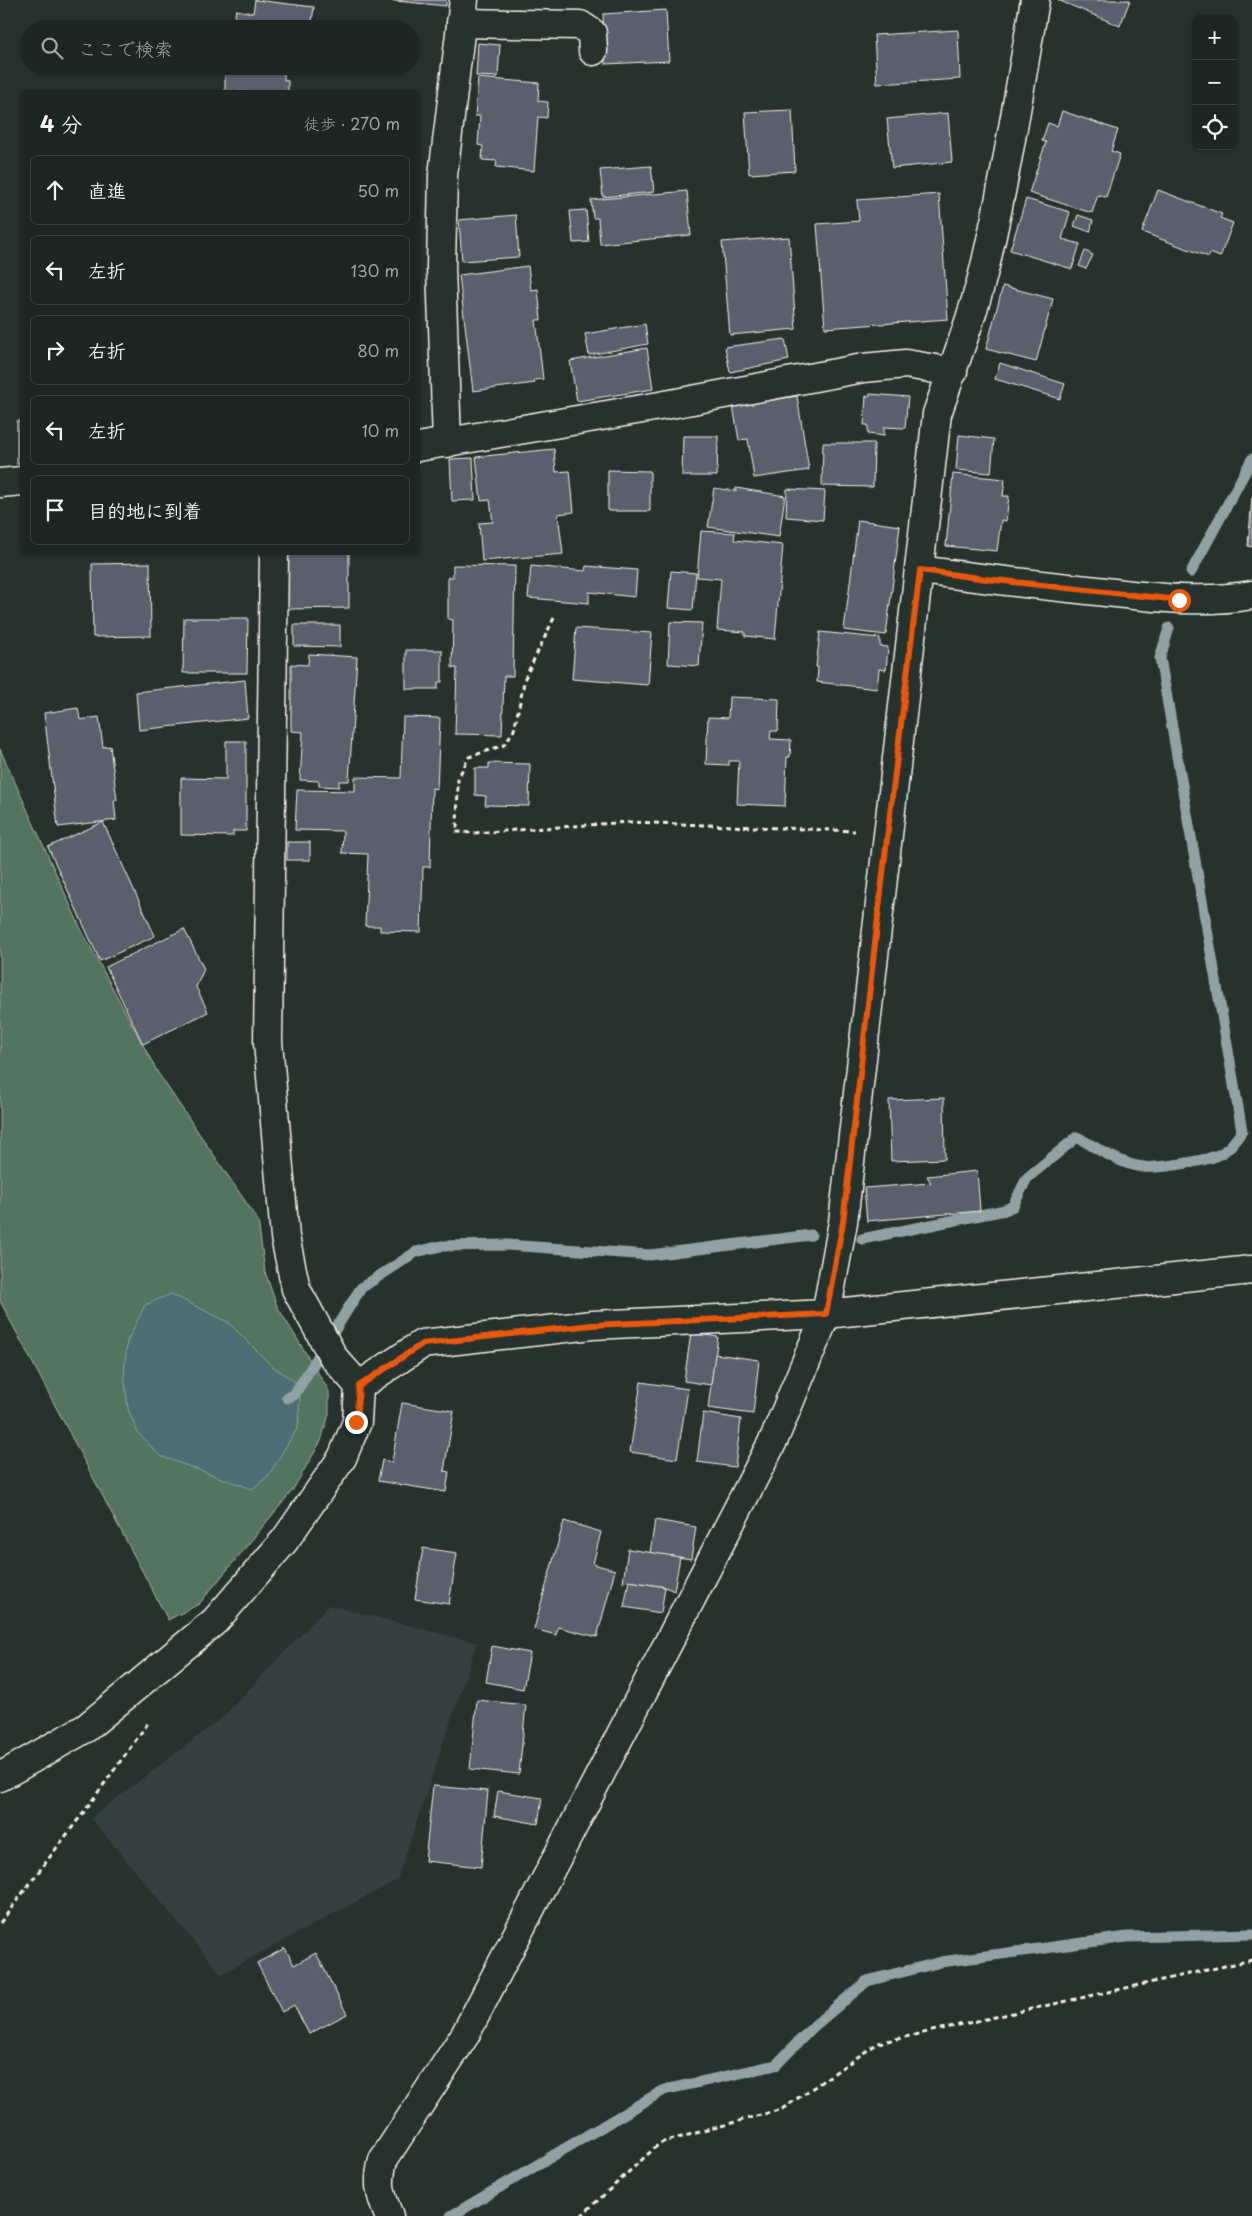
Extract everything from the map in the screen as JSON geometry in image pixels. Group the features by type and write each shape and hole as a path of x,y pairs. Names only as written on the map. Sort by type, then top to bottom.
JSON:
{"street":[{"path":"390,2216 381,2196 379,2178 384,2160 465,2034 774,1440 826,1314 843,1222 937,414 953,372 986,264 1019,96 1035,0"},
{"path":"447,443 441,267 444,175 463,12 580,25 592,33 593,51"},
{"path":"420,447 863,368 906,364 953,372"},
{"path":"0,483 20,481"},
{"path":"0,1777 86,1728 215,1621 285,1540 342,1458 356,1422 359,1386 334,1358 296,1289 285,1237 268,1042 274,555"},
{"path":"920,570 1179,600 1224,600 1252,595"},
{"path":"359,1386 422,1344 592,1325 826,1314 1252,1270"}],"path":[{"path":"554,618 525,678 514,730 504,745 469,757 458,778 457,832 474,833 630,822 867,832 888,830"},
{"path":"0,1923 86,1809 149,1721"},
{"path":"581,2216 660,2143 782,2109 878,2042 1252,1960"}],"shaded area":[{"path":"329,1605 477,1643 397,1880 221,1974 91,1818 223,1717"}],"green space":[{"path":"0,749 81,929 158,1073 258,1220 265,1272 277,1306 329,1391 329,1414 321,1441 292,1491 199,1604 168,1620 0,1301"}],"water":[{"path":"171,1294 228,1322 272,1366 294,1381 300,1394 298,1427 268,1476 252,1489 160,1456 138,1433 128,1409 124,1372 127,1342 145,1305"}],"building":[{"path":"255,0 314,7 312,20 234,20 236,10 253,13"},
{"path":"386,0 446,0 446,6"},
{"path":"1058,0 1130,0 1120,26"},
{"path":"666,10 669,61 605,64 603,14"},
{"path":"958,30 960,79 877,84 874,35"},
{"path":"478,43 500,45 498,77 476,76"},
{"path":"225,75 284,75 284,80 288,81 288,90 225,90"},
{"path":"478,78 539,83 538,101 548,102 547,118 538,117 534,171 496,167 497,161 482,160 483,146 478,145 480,116 475,116"},
{"path":"792,110 795,171 749,174 745,112"},
{"path":"1062,111 1118,130 1111,151 1120,154 1106,197 1098,195 1092,213 1029,193 1046,142 1042,141 1048,123 1057,126"},
{"path":"948,113 952,162 892,168 887,119"},
{"path":"651,166 654,192 603,197 600,170"},
{"path":"1158,190 1222,214 1220,218 1233,223 1220,257 1210,253 1209,257 1142,232"},
{"path":"687,191 691,235 600,244 598,218 593,218 591,200"},
{"path":"939,194 948,319 825,328 817,224 859,221 857,200"},
{"path":"1026,199 1070,212 1062,239 1080,244 1072,269 1010,250"},
{"path":"586,210 589,242 573,243 570,211"},
{"path":"516,215 519,257 462,261 459,220"},
{"path":"1078,215 1093,220 1090,232 1074,226"},
{"path":"789,237 796,329 730,335 722,242"},
{"path":"1085,251 1093,255 1086,269 1079,266"},
{"path":"528,266 531,290 538,289 541,320 536,320 543,379 534,380 535,383 473,391 459,275"},
{"path":"1003,286 1053,299 1036,362 986,349"},
{"path":"645,324 648,344 589,355 585,334"},
{"path":"785,339 789,360 730,372 725,347"},
{"path":"647,348 653,389 577,401 570,361"},
{"path":"1000,363 1065,384 1060,399 995,379"},
{"path":"870,394 908,397 905,428 884,427 884,436 868,434 868,425 864,425 866,396"},
{"path":"797,396 809,470 754,478 748,439 739,440 733,406"},
{"path":"17,421 20,421 20,464 17,464"},
{"path":"959,435 994,439 991,473 956,470"},
{"path":"683,436 718,436 717,476 682,476"},
{"path":"823,443 874,443 873,487 822,486"},
{"path":"554,449 556,472 570,471 574,512 558,514 563,554 482,561 479,523 493,522 490,500 481,501 476,457"},
{"path":"473,458 475,500 452,501 450,459"},
{"path":"608,470 650,471 650,511 608,511"},
{"path":"953,474 1005,479 1003,496 1009,496 1006,521 1001,520 997,551 946,546"},
{"path":"714,488 736,491 736,488 785,496 779,537 708,527"},
{"path":"787,489 825,491 823,520 786,517"},
{"path":"1252,498 1252,547 1248,546"},
{"path":"858,520 900,526 886,635 844,630"},
{"path":"701,531 735,533 734,540 783,545 775,639 745,636 745,632 717,630 721,579 697,577"},
{"path":"287,555 349,555 349,608 287,609"},
{"path":"150,563 151,636 93,637 92,564"},
{"path":"453,565 515,566 513,676 504,676 502,735 455,734 457,668 452,668 453,620 448,619 448,577 453,577"},
{"path":"531,566 585,571 586,566 637,570 635,597 589,592 589,603 528,598"},
{"path":"671,571 696,573 693,610 668,608"},
{"path":"184,618 248,618 247,673 183,673"},
{"path":"670,622 702,623 699,666 668,664"},
{"path":"294,625 340,625 340,647 294,646"},
{"path":"576,628 652,633 648,685 572,679"},
{"path":"820,632 880,638 880,646 888,647 886,670 879,669 877,689 817,682 818,667 816,667"},
{"path":"406,650 442,650 442,682 438,682 438,689 406,689"},
{"path":"309,654 357,657 349,781 339,781 339,787 319,786 319,781 300,780 303,732 291,731 291,664 308,665"},
{"path":"245,680 248,718 139,730 136,692"},
{"path":"729,697 779,699 778,731 771,731 770,739 791,740 790,757 787,757 785,806 737,804 739,761 729,761 729,765 706,764 708,717 728,718"},
{"path":"78,708 80,720 99,717 103,747 110,746 117,800 114,800 116,820 58,827 44,713"},
{"path":"403,717 440,718 437,789 432,788 430,867 423,867 421,932 380,931 380,926 365,926 368,854 342,853 343,831 295,830 297,790 355,791 355,777 401,778"},
{"path":"226,741 246,741 246,831 233,831 233,836 181,835 181,778 226,779"},
{"path":"489,763 530,764 529,806 485,805 486,796 475,795 475,768 489,768"},
{"path":"103,822 155,936 100,961 48,847"},
{"path":"287,842 310,842 310,860 287,860"},
{"path":"184,929 204,969 196,987 208,1012 143,1044 106,967"},
{"path":"944,1098 945,1159 891,1161 889,1100"},
{"path":"977,1171 980,1211 867,1221 864,1188 931,1183 927,1176"},
{"path":"691,1333 718,1337 711,1385 684,1381"},
{"path":"715,1354 759,1360 753,1414 708,1408"},
{"path":"641,1382 688,1389 677,1459 630,1452"},
{"path":"402,1403 454,1411 444,1471 449,1472 446,1492 378,1481 382,1460 392,1462"},
{"path":"703,1413 741,1419 735,1467 697,1462"},
{"path":"655,1520 696,1527 691,1559 650,1553"},
{"path":"564,1521 601,1532 593,1564 615,1570 597,1637 558,1627 556,1635 534,1629"},
{"path":"423,1548 457,1553 449,1604 415,1599"},
{"path":"628,1549 680,1557 674,1591 665,1587 629,1581 623,1582"},
{"path":"629,1581 665,1587 661,1613 624,1607"},
{"path":"492,1646 530,1653 523,1689 486,1682"},
{"path":"477,1700 526,1705 519,1774 470,1769"},
{"path":"433,1786 488,1791 481,1867 425,1861"},
{"path":"498,1791 542,1798 538,1824 494,1816"},
{"path":"285,1948 294,1965 316,1953 347,2014 309,2034 294,2005 282,2012 257,1963"}],"waterway":[{"path":"1191,572 1252,459"},
{"path":"862,1239 1005,1210 1013,1206 1027,1178 1077,1137 1125,1163 1149,1167 1169,1166 1218,1155 1228,1148 1242,1131 1160,658 1169,628"},
{"path":"287,1398 294,1395 361,1288 416,1252 441,1246 507,1245 650,1255 811,1235"},
{"path":"451,2216 664,2090 776,2065 814,2026 867,1981 941,1962 1127,1937 1252,1934"}],"route":[{"path":"356,1422 359,1386 422,1344 592,1325 826,1314 843,1222 920,570 1179,600"}]}
